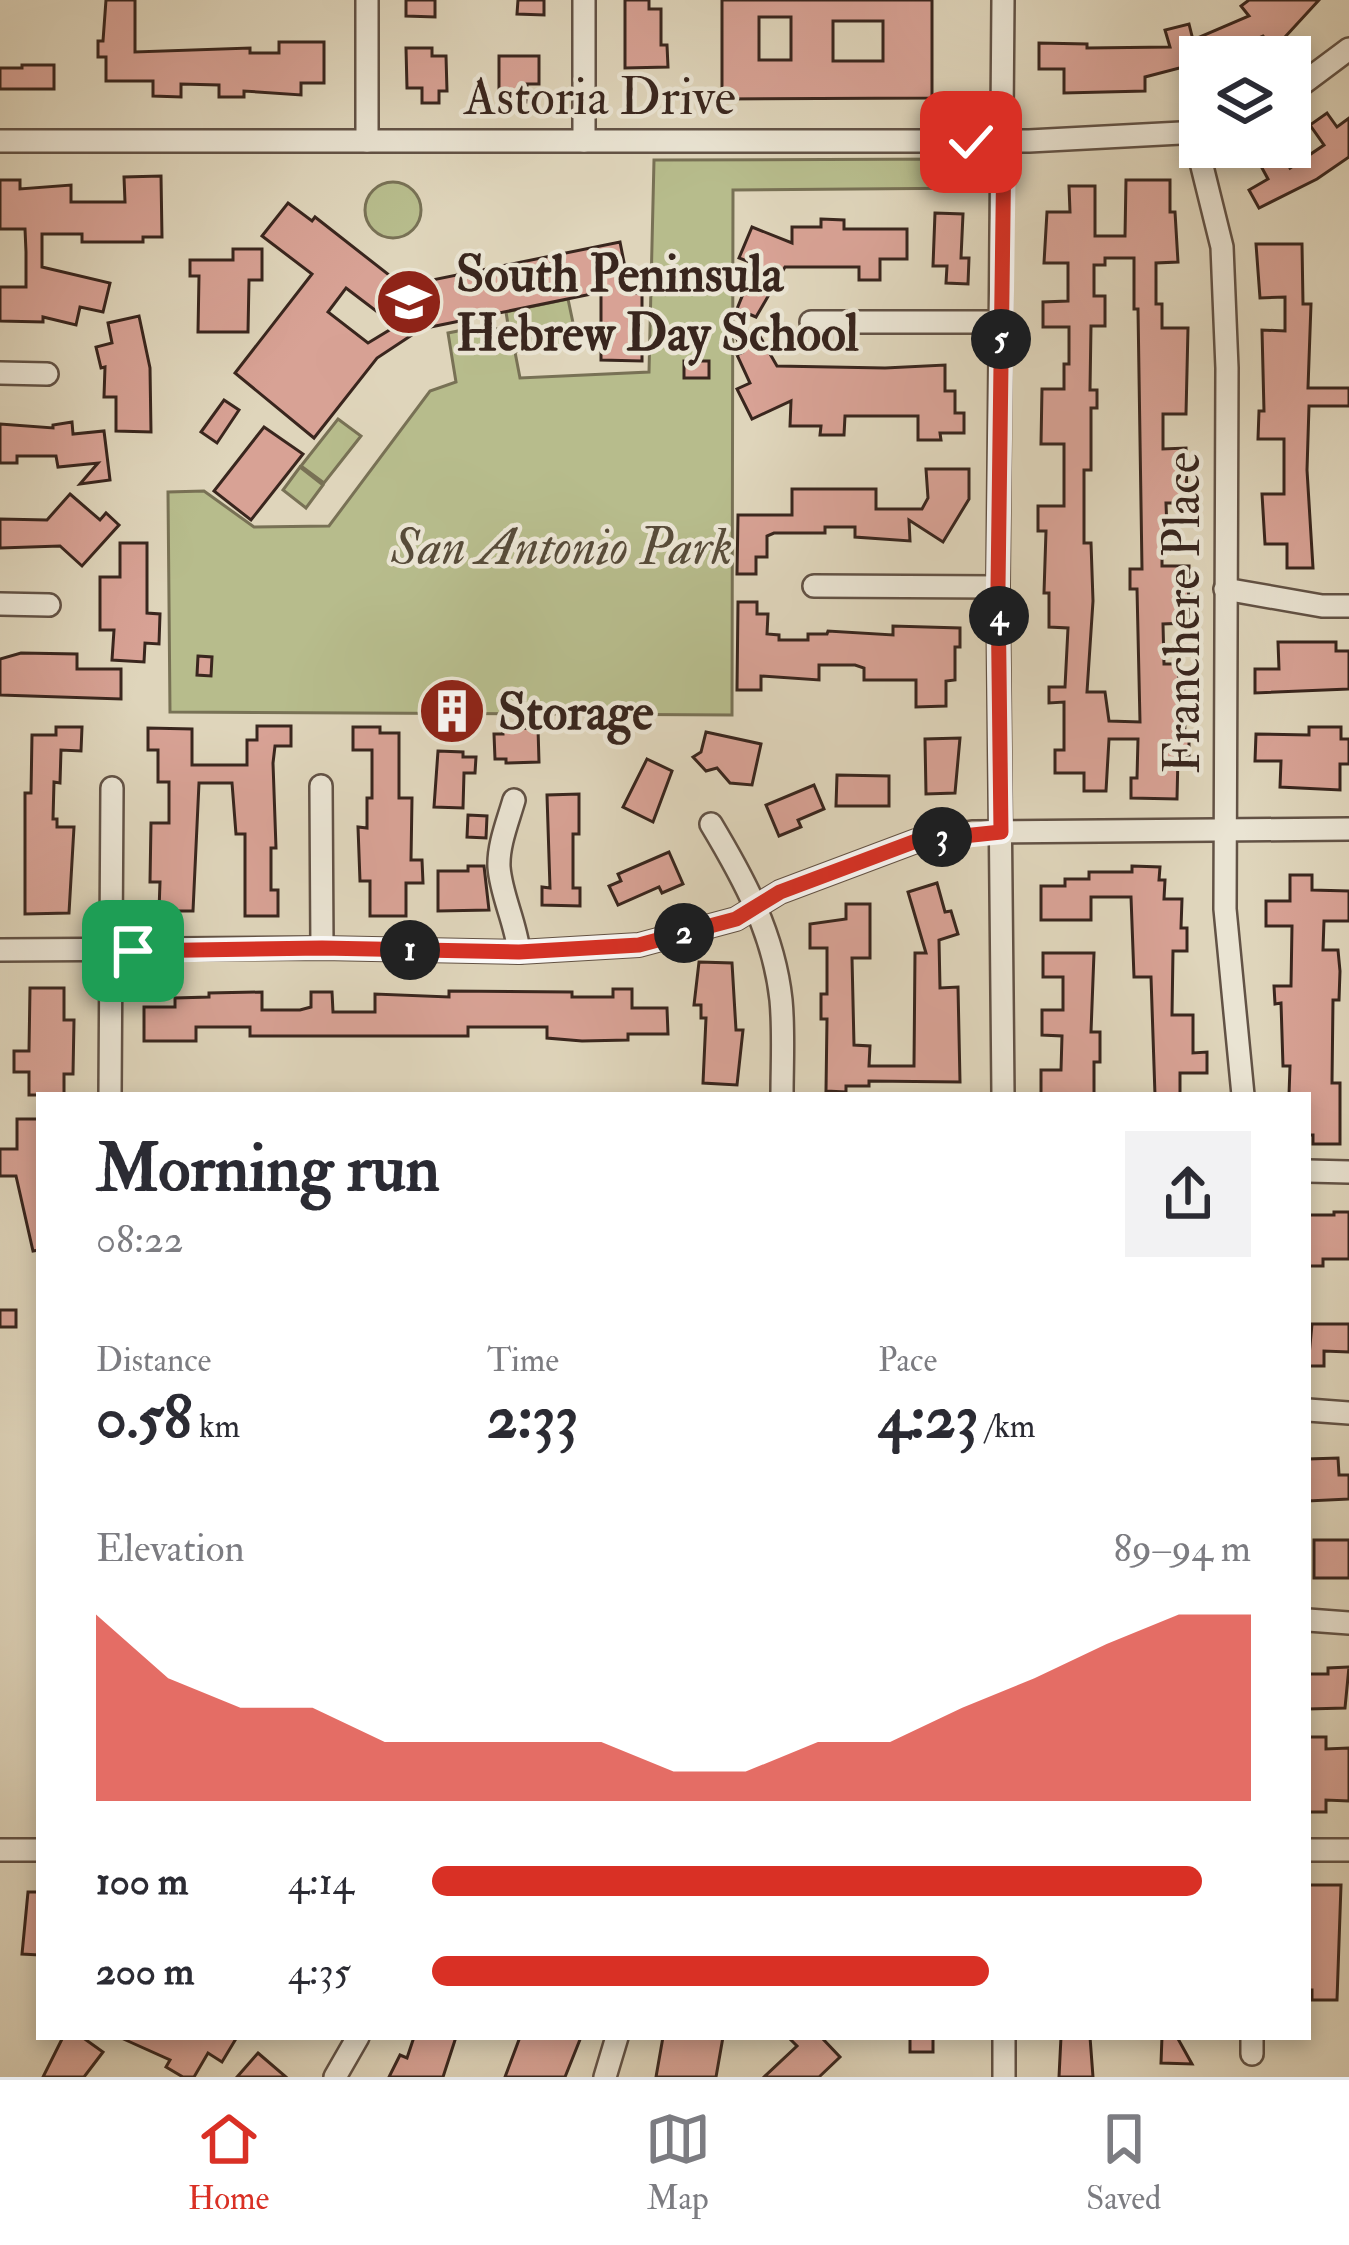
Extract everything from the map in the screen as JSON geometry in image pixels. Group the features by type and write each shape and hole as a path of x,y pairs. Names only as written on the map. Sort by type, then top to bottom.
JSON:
{"street":[{"path":"367,0 367,141"},
{"path":"584,0 584,141"},
{"path":"1003,0 998,587 1004,1092"},
{"path":"1311,77 1349,49"},
{"name":"Astoria Drive","path":"0,141 1004,142 1179,134"},
{"name":"Franchere Place","path":"1205,168 1222,247 1227,368 1225,909 1243,1092"},
{"path":"811,322 1001,322"},
{"path":"0,374 47,374"},
{"path":"814,586 998,587"},
{"path":"1226,589 1322,606 1349,606"},
{"path":"0,604 49,605"},
{"path":"321,786 322,948"},
{"path":"110,1092 112,788"},
{"path":"514,800 499,868 519,952"},
{"path":"711,824 766,927 781,999 782,1092"},
{"path":"0,950 519,952 639,945 736,919 755,904 916,841 1001,832 1349,829"},
{"path":"1311,1172 1349,1172"},
{"path":"1311,1409 1349,1413"},
{"path":"1311,1620 1349,1623"},
{"path":"0,1850 36,1850"},
{"path":"1311,1850 1349,1850"},
{"path":"335,2077 356,2040"},
{"path":"605,2077 616,2040"},
{"path":"1004,2040 1004,2077"}],"green space":[{"name":"San Antonio Park","path":"953,159 973,166 979,188 733,190 732,715 170,712 168,492 204,491 254,527 329,526 430,391 456,382 448,333 483,326 509,331 506,312 568,299 577,342 515,352 520,378 649,372 654,160"},
{"path":"393,182 413,190 421,210 413,230 393,238 373,230 365,210 373,190"},
{"path":"338,419 361,436 324,483 301,466"},
{"path":"300,467 323,485 306,508 283,490"}],"building":[{"path":"106,0 135,0 135,52 250,48 250,53 279,53 279,42 324,42 324,83 301,83 301,95 244,91 244,97 219,97 219,85 181,84 181,97 153,96 153,81 106,81 106,57 98,57 98,41 103,41"},
{"path":"406,0 435,0 435,17 406,16"},
{"path":"518,0 544,0 544,15 517,14"},
{"path":"625,0 649,0 649,9 661,9 661,45 667,45 668,67 625,68"},
{"path":"722,0 932,0 932,98 722,99","holes":["759,17 791,17 791,60 759,60","833,21 883,21 883,61 833,61"]},
{"path":"1249,0 1319,0 1286,36 1202,36 1249,16 1241,6"},
{"path":"1189,24 1192,36 1179,36 1179,68 1145,77 1145,91 1064,93 1064,69 1039,69 1039,43 1170,47 1165,30"},
{"path":"406,48 432,48 432,56 446,56 447,91 439,91 439,103 422,103 422,88 407,88"},
{"path":"499,56 539,56 539,84 527,84 527,102 499,102"},
{"path":"54,65 54,89 0,89 0,68"},
{"path":"1327,113 1337,127 1349,118 1349,157 1259,208 1249,190 1268,179 1262,168 1311,168 1311,154 1324,145 1311,124"},
{"path":"161,176 162,237 143,237 143,242 82,242 82,234 42,234 42,267 110,283 103,312 80,307 76,325 43,317 43,322 0,321 0,287 26,287 26,252 25,229 0,229 0,180 20,180 20,189 71,185 71,202 125,202 124,177"},
{"path":"1126,180 1170,180 1178,262 1156,263 1156,304 1162,304 1162,328 1188,328 1186,414 1163,414 1163,449 1186,448 1187,503 1166,503 1167,530 1162,530 1162,566 1189,566 1188,623 1163,624 1164,664 1178,664 1179,684 1184,684 1185,735 1189,735 1189,756 1178,756 1177,799 1131,798 1131,778 1137,778 1138,739 1109,739 1106,791 1084,791 1084,773 1055,773 1055,750 1064,750 1064,702 1049,703 1049,687 1065,687 1068,628 1049,627 1049,593 1044,593 1046,531 1038,531 1038,506 1064,506 1064,444 1041,444 1042,389 1064,389 1069,327 1043,327 1043,302 1068,301 1068,263 1044,263 1047,212 1070,212 1069,186 1095,186 1095,236 1125,236","holes":["1105,258 1134,258 1142,569 1130,569 1130,589 1137,589 1140,722 1109,721 1105,692 1087,692 1093,601 1091,543 1084,543 1084,470 1091,470 1091,408 1097,408 1097,390 1090,390 1091,326 1105,326 1105,296 1094,296 1094,265 1105,265"]},
{"name":"South Peninsula Hebrew Day School","path":"288,203 312,221 315,217 403,286 620,242 630,293 642,293 642,361 601,360 601,292 421,329 377,358 314,438 235,373 312,274 262,236","holes":["346,288 396,326 368,343 328,312"]},
{"path":"935,213 963,214 961,258 969,258 968,284 946,283 947,266 933,266"},
{"path":"821,219 844,220 844,229 907,229 907,259 880,259 880,280 859,280 859,267 785,267 756,317 737,309 755,264 739,258 752,227 792,243 792,227 821,227"},
{"path":"1256,244 1302,244 1303,304 1311,304 1308,388 1349,388 1349,406 1309,406 1313,568 1287,568 1287,544 1265,544 1262,494 1284,494 1284,439 1258,439 1259,411 1264,411 1262,330 1285,331 1285,297 1260,298"},
{"path":"233,249 262,249 262,280 249,280 248,332 198,332 199,276 190,276 190,260 233,260"},
{"path":"139,316 150,368 151,432 116,431 116,397 104,397 105,367 101,368 96,347 112,343 108,323"},
{"path":"755,328 777,366 945,365 945,391 955,391 955,413 964,413 964,433 940,433 941,440 918,440 918,416 845,416 844,435 820,435 821,426 790,426 791,401 752,419 737,389 750,383 737,355 743,352 736,337"},
{"path":"684,361 709,361 709,378 684,378"},
{"path":"224,400 239,410 217,443 201,432"},
{"path":"72,422 73,434 104,431 110,480 80,484 98,463 58,467 56,456 17,456 17,463 0,463 0,424 53,428"},
{"path":"264,427 303,454 251,520 214,491"},
{"path":"926,469 969,469 969,499 943,542 909,520 910,541 855,537 855,527 825,527 825,533 774,533 767,536 767,557 756,557 756,574 737,574 738,515 792,515 792,489 876,489 876,509 922,509 928,498"},
{"path":"70,494 100,520 106,513 119,525 82,566 60,546 0,548 0,519 47,520"},
{"path":"120,543 147,543 147,613 160,614 159,644 145,643 144,662 112,660 114,630 100,630 100,577 120,577"},
{"path":"738,602 757,602 757,614 768,614 767,634 779,635 779,640 808,640 808,634 828,631 893,635 893,626 960,628 955,680 946,681 946,706 916,707 916,680 864,680 864,668 855,665 819,665 819,680 761,676 761,690 737,690"},
{"path":"1278,642 1336,642 1336,651 1349,651 1349,689 1255,693 1255,669 1279,669"},
{"path":"21,653 77,654 77,669 121,669 121,699 0,695 0,659"},
{"path":"198,656 212,657 211,676 197,675"},
{"path":"257,726 291,726 291,746 275,746 273,763 276,848 271,848 271,890 278,890 278,916 245,916 245,834 236,834 232,783 199,783 193,911 159,911 160,882 150,882 151,823 169,823 169,782 158,782 158,750 148,750 148,728 192,729 192,765 247,765 247,740 257,740"},
{"path":"56,727 82,727 81,751 61,750 60,783 54,782 53,819 57,827 74,827 69,913 25,914 25,793 31,793 32,735 56,735"},
{"path":"353,727 399,733 399,798 412,798 411,860 422,860 423,883 406,883 406,916 370,916 370,881 360,881 358,827 367,828 372,750 353,750"},
{"path":"1309,727 1341,727 1341,739 1349,739 1349,764 1340,764 1340,790 1280,787 1281,761 1255,761 1256,734 1309,735"},
{"path":"538,728 539,762 495,759 494,734 503,734 503,729"},
{"path":"706,732 761,744 752,785 730,783 717,768 706,771 693,757 701,752"},
{"path":"960,738 955,793 926,794 925,739"},
{"path":"438,751 476,757 475,773 464,773 463,808 434,807"},
{"path":"647,759 672,771 653,822 623,807"},
{"path":"837,775 889,776 889,806 836,806"},
{"path":"814,785 824,809 798,820 801,827 779,836 766,805"},
{"path":"579,794 573,888 580,888 580,906 542,905 542,887 550,888 547,795"},
{"path":"468,815 487,816 486,838 467,837"},
{"path":"669,852 683,884 662,893 659,887 618,905 609,886 621,881 618,874"},
{"path":"468,866 484,866 489,910 438,911 438,871 468,871"},
{"path":"1132,866 1160,867 1164,899 1182,899 1181,928 1187,928 1187,951 1173,951 1172,1015 1193,1015 1193,1053 1207,1052 1207,1073 1180,1073 1180,1092 1155,1092 1151,977 1134,977 1131,897 1091,897 1091,920 1041,920 1041,886 1089,879 1089,872 1132,872"},
{"path":"1290,875 1312,875 1312,890 1349,891 1349,921 1324,921 1323,950 1338,950 1340,971 1339,1000 1333,1000 1332,1083 1340,1083 1340,1144 1313,1144 1311,1092 1289,1092 1290,1066 1283,1066 1281,1003 1275,1004 1274,986 1291,986 1292,926 1266,926 1266,901 1290,901"},
{"path":"937,883 945,912 951,911 958,934 939,940 940,988 958,987 960,1082 869,1081 869,1086 846,1086 846,1092 826,1091 827,1019 821,1019 821,994 827,994 827,948 810,948 810,924 846,919 846,904 870,904 870,958 852,958 854,1045 870,1046 869,1066 914,1066 915,953 926,953 908,892"},
{"path":"1043,953 1094,953 1091,1032 1100,1032 1100,1062 1094,1062 1094,1092 1041,1092 1041,1070 1061,1070 1062,1036 1042,1035 1042,1010 1063,1010 1063,977 1043,977"},
{"path":"699,962 732,963 736,1030 743,1030 737,1085 703,1083 706,1018 701,1018 701,1005 694,1005"},
{"path":"30,988 64,988 64,1020 74,1020 73,1074 64,1074 64,1092 29,1095 29,1072 14,1072 14,1051 29,1051"},
{"path":"613,989 632,989 632,1008 667,1008 668,1034 582,1041 547,1038 547,1027 468,1027 468,1036 250,1036 250,1027 196,1027 196,1041 144,1041 144,1007 175,1007 175,998 209,997 209,993 262,992 262,1010 300,1010 311,1007 311,992 332,992 333,1012 375,1012 375,994 449,997 449,991 572,992 572,997 613,997"},
{"path":"17,1119 36,1119 36,1250 16,1176 0,1176 0,1149 17,1149"},
{"path":"1349,1212 1349,1259 1323,1259 1323,1266 1311,1266 1311,1215"},
{"path":"0,1310 16,1310 16,1327 0,1327"},
{"path":"1312,1324 1349,1324 1349,1352 1324,1351 1324,1366 1311,1366"},
{"path":"1338,1458 1339,1475 1349,1475 1349,1499 1311,1501 1311,1459"},
{"path":"1314,1540 1349,1540 1349,1578 1314,1578"},
{"path":"1349,1667 1345,1708 1311,1709 1311,1674 1328,1674 1328,1668"},
{"path":"1311,1737 1326,1737 1326,1749 1349,1748 1349,1801 1326,1800 1326,1812 1311,1812"},
{"path":"1311,1885 1341,1885 1337,2000 1312,2000"},
{"path":"28,1892 36,1892 36,1955 22,1954"},
{"path":"62,2040 86,2040 103,2052 84,2077 43,2077"},
{"path":"126,2040 235,2040 222,2062 208,2053 194,2077 183,2077 166,2067 170,2060"},
{"path":"413,2040 455,2040 443,2077 389,2077 400,2055 407,2058"},
{"path":"519,2040 580,2040 565,2077 505,2077"},
{"path":"662,2040 722,2040 716,2077 656,2077"},
{"path":"791,2040 824,2040 840,2057 819,2077 764,2077 797,2046"},
{"path":"910,2040 933,2040 933,2052 910,2052"},
{"path":"1061,2040 1090,2040 1093,2077 1059,2077"},
{"path":"1162,2040 1179,2040 1192,2064 1161,2063"},
{"path":"258,2053 286,2077 237,2077"}],"place":[{"name":"South Peninsula Hebrew Day School","path":"409,302"},
{"name":"Storage","path":"452,711"}],"route":[{"path":"133,951 519,952 639,945 736,919 780,892 916,841 1001,832 998,587 1004,142 971,142"}]}
